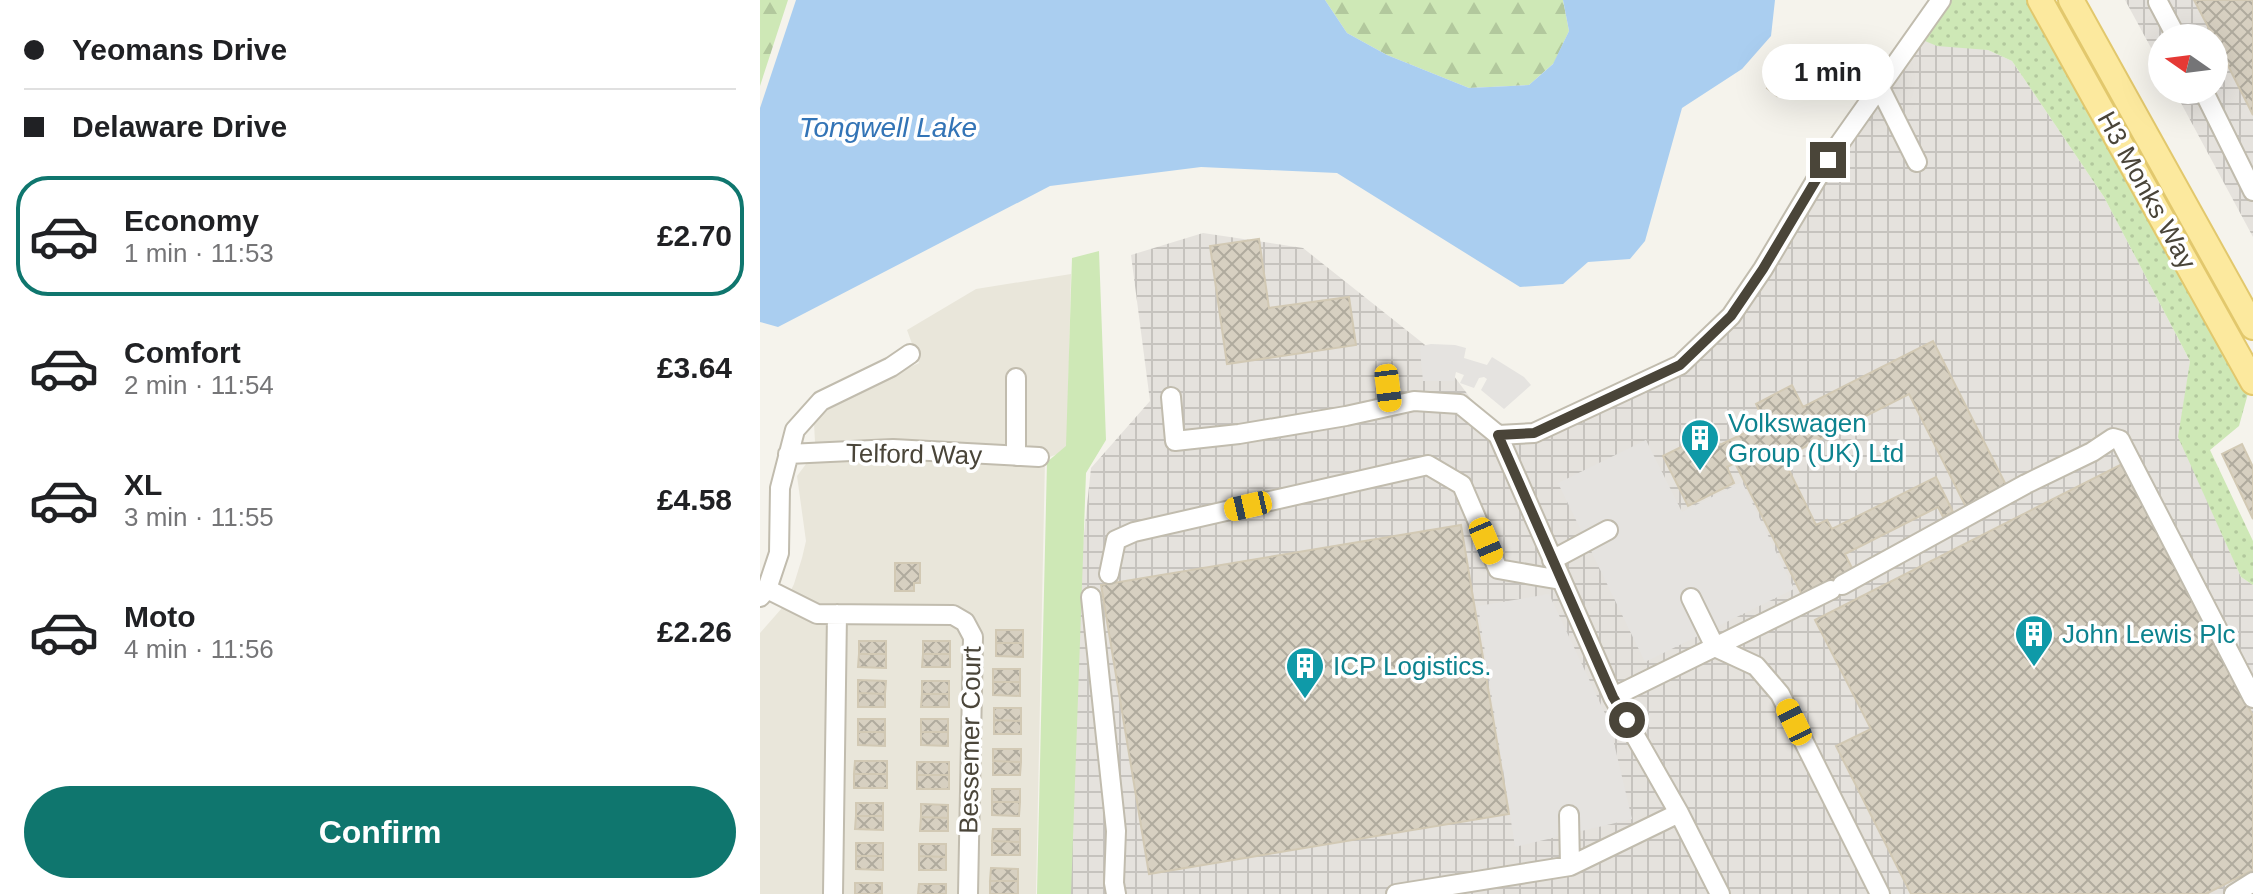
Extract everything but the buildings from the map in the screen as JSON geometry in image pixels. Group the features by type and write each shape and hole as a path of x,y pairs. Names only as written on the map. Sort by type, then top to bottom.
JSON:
{"main road":[{"name":"H3 Monks Way","path":"2040,0 2253,382"},
{"name":"H3 Monks Way","path":"2071,0 2253,327"}],"street":[{"path":"1498,435 1534,433 1680,365 1731,316 1828,160 1941,0"},
{"path":"2158,2 2170,24"},
{"path":"1879,86 1917,162"},
{"path":"2210,104 2253,191"},
{"path":"763,593 779,553 780,488 795,430 821,401 891,367 910,354"},
{"path":"1016,378 1016,456"},
{"path":"1460,404 1468,386"},
{"path":"1171,397 1175,441 1346,416 1389,397 1460,404 1498,435 1613,697 1679,813 1720,894"},
{"path":"1613,697 1836,588 2113,438 2120,440 2253,698"},
{"name":"Telford Way","path":"788,454 893,449 1039,457"},
{"path":"1109,574 1116,540 1134,532 1428,465 1462,485 1498,569 1561,580"},
{"path":"1552,560 1608,530"},
{"name":"Bessemer Court","path":"763,593 817,614 953,615 965,622 973,637 968,894"},
{"path":"1091,597 1116,831 1116,894"},
{"path":"1691,598 1715,647 1756,666 1780,694 1880,894"},
{"path":"833,894 837,614"},
{"path":"1396,894 1447,890 1570,866 1679,813"},
{"path":"1569,815 1570,866"},
{"path":"2234,894 2253,882"}],"shaded area":[{"path":"2125,0 2253,0 2253,237 2182,104 2228,104 2228,24 2148,24 2148,42"},
{"path":"1921,40 1988,50 2012,61 2104,197 2190,361 2179,437 2241,577 2253,585 2253,894 1070,894 1073,637 1091,468 1150,401 1131,255 1203,233 1303,248 1439,356 1498,435 1679,367 1801,221"},
{"path":"1071,274 1067,450 1045,459 1036,894 760,894 760,633 782,608 802,558 806,541 797,476 806,464 816,461 814,423 839,399 919,363 907,330 976,289"},
{"path":"1431,344 1466,348 1464,358 1487,365 1492,357 1524,377 1531,385 1504,409 1481,390 1487,379 1484,377 1479,378 1474,388 1460,383 1464,375 1456,372 1454,381 1423,381 1420,350 1421,346"},
{"path":"1646,440 1682,512 1742,482 1794,589 1645,662 1558,483"},
{"path":"1549,594 1609,722 1632,819 1515,847 1478,606"}],"green space":[{"path":"760,0 788,0 760,86"},
{"path":"1325,0 1563,0 1569,31 1554,63 1529,85 1469,88 1387,55 1347,33"},
{"path":"1941,0 2040,0 2252,379 2239,426 2210,450 2253,541 2253,585 2241,577 2178,437 2190,361 2104,197 2012,61 1988,50 1937,46 1913,36"},
{"path":"1099,251 1106,440 1086,473 1071,894 1037,894 1047,462 1066,446 1072,258"}],"water":[{"name":"Tongwell Lake","path":"796,0 1325,0 1347,33 1387,55 1469,88 1529,85 1553,64 1569,31 1563,0 1775,0 1771,36 1742,69 1682,108 1645,241 1630,259 1588,262 1563,284 1520,287 1337,173 1201,167 1050,186 778,327 760,322 760,108"}],"place":[{"name":"Volkswagen Group (UK) Ltd","path":"1700,472"},
{"name":"John Lewis Plc","path":"2034,668"},
{"name":"ICP Logistics.","path":"1305,700"}],"route":[{"path":"1627,720 1613,697 1498,435 1534,433 1680,365 1731,316 1828,160"}]}
